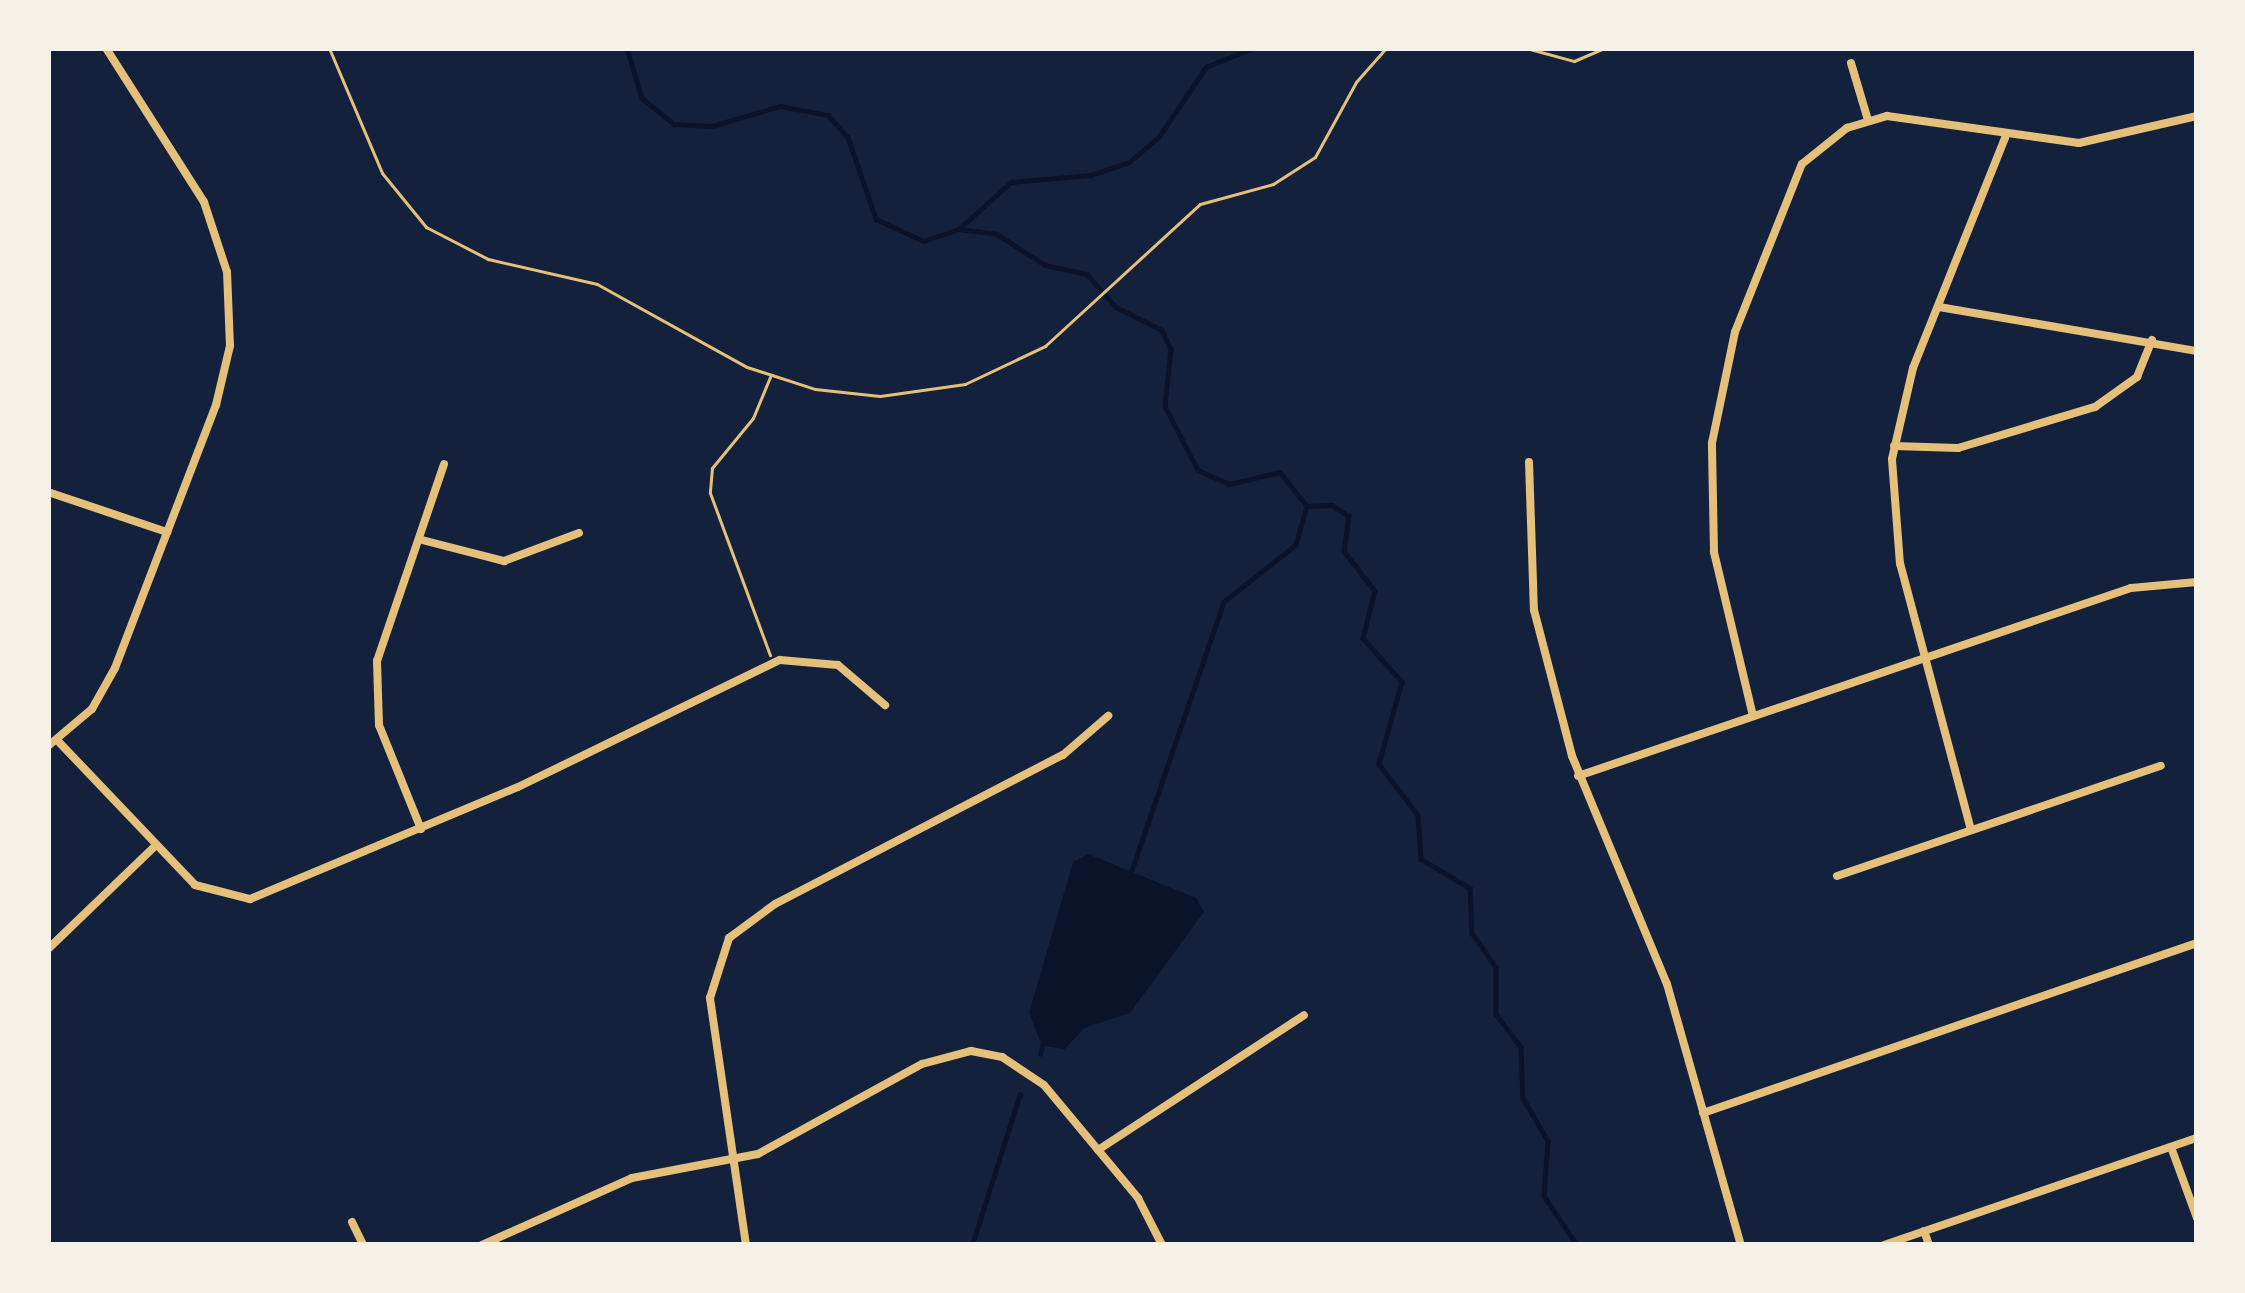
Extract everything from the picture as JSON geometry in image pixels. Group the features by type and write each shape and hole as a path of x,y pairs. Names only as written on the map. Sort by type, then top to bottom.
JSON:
{"street":[{"path":"106,48 204,202 227,272 226,368 167,532 106,686 52,743 154,848 205,891 250,899 421,829 773,662 814,657 838,665 885,705"},
{"path":"1851,63 1868,120"},
{"path":"1753,716 1714,552 1715,417 1735,332 1784,195 1814,151 1868,120 1924,117 2006,138 2106,141 2197,116"},
{"path":"1971,830 1895,542 1894,446 1904,394 2006,138"},
{"path":"1938,307 2197,351"},
{"path":"1894,446 1958,448 2095,407 2137,377 2152,340"},
{"path":"1529,462 1534,610 1578,776 1667,984 1741,1245"},
{"path":"421,829 384,742 375,692 387,616 422,540 444,464"},
{"path":"48,492 167,532"},
{"path":"422,540 504,561 579,533"},
{"path":"1578,776 2131,588 2197,582"},
{"path":"746,1245 710,998 729,938 775,904 1063,755 1108,716"},
{"path":"1838,876 2161,766"},
{"path":"48,949 154,848"},
{"path":"1703,1113 2197,944"},
{"path":"1099,1150 1304,1015"},
{"path":"482,1245 632,1178 733,1162 922,1064 971,1051 1002,1057 1034,1076 1099,1150 1162,1245"},
{"path":"1885,1245 2197,1138"},
{"path":"2171,1147 2197,1218"},
{"path":"352,1222 363,1245"},
{"path":"1924,1231 1930,1245"}],"path":[{"path":"328,48 382,173 426,227 488,259 597,284 698,346 770,375 850,395 940,390 1015,364 1096,300 1200,204 1273,184 1315,157 1356,82 1386,48"},
{"path":"1526,48 1574,61 1605,48"},
{"path":"770,375 753,418 712,469 710,493 773,662"}],"water":[{"path":"1088,854 1196,898 1204,912 1130,1013 1084,1028 1065,1049 1042,1046 1029,1013 1073,862"}],"waterway":[{"path":"627,48 642,98 674,124 712,126 780,106 828,115 848,137 876,219 924,241 959,229 1011,182 1091,175 1129,162 1158,138 1206,67 1253,48"},
{"path":"959,229 997,234 1045,265 1087,274 1116,307 1162,330 1171,349 1165,406 1198,470 1229,484 1280,472 1307,506 1296,545 1224,602 1131,873"},
{"path":"1307,506 1332,505 1349,516 1344,551 1375,591 1363,638 1402,682 1379,764 1418,815 1421,859 1470,888 1472,933 1496,967 1496,1014 1521,1047 1523,1098 1548,1141 1544,1196 1577,1245"},
{"path":"1040,1054 1042,1046"},
{"path":"972,1245 1020,1094"}]}
